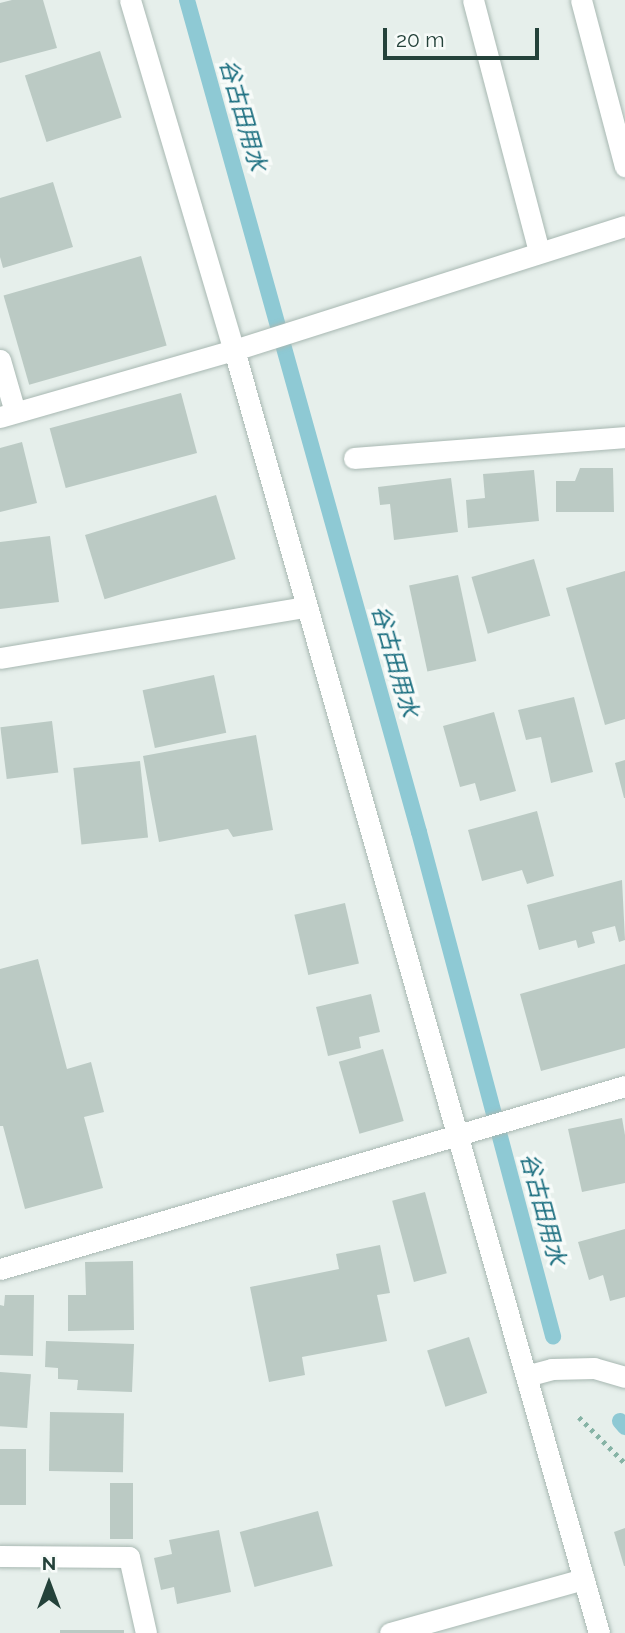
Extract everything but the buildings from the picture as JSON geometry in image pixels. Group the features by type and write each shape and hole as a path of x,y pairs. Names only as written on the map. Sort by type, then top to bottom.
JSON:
{"street":[{"path":"130,0 234,350 599,1633"},
{"path":"473,0 539,251"},
{"path":"581,0 625,166"},
{"path":"0,360 8,414 234,350 539,251 625,226"},
{"path":"354,458 625,437"},
{"path":"0,658 305,607"},
{"path":"0,1269 625,1086"},
{"path":"526,1376 552,1368 594,1368 625,1377"},
{"path":"0,1556 129,1557 146,1633"},
{"path":"390,1633 584,1579"}],"path":[{"path":"552,1368 572,1410 625,1463"}],"waterway":[{"name":"谷古田用水","path":"187,0 419,832 553,1336"},
{"name":"谷古田用水","path":"620,1421 625,1427"}]}
